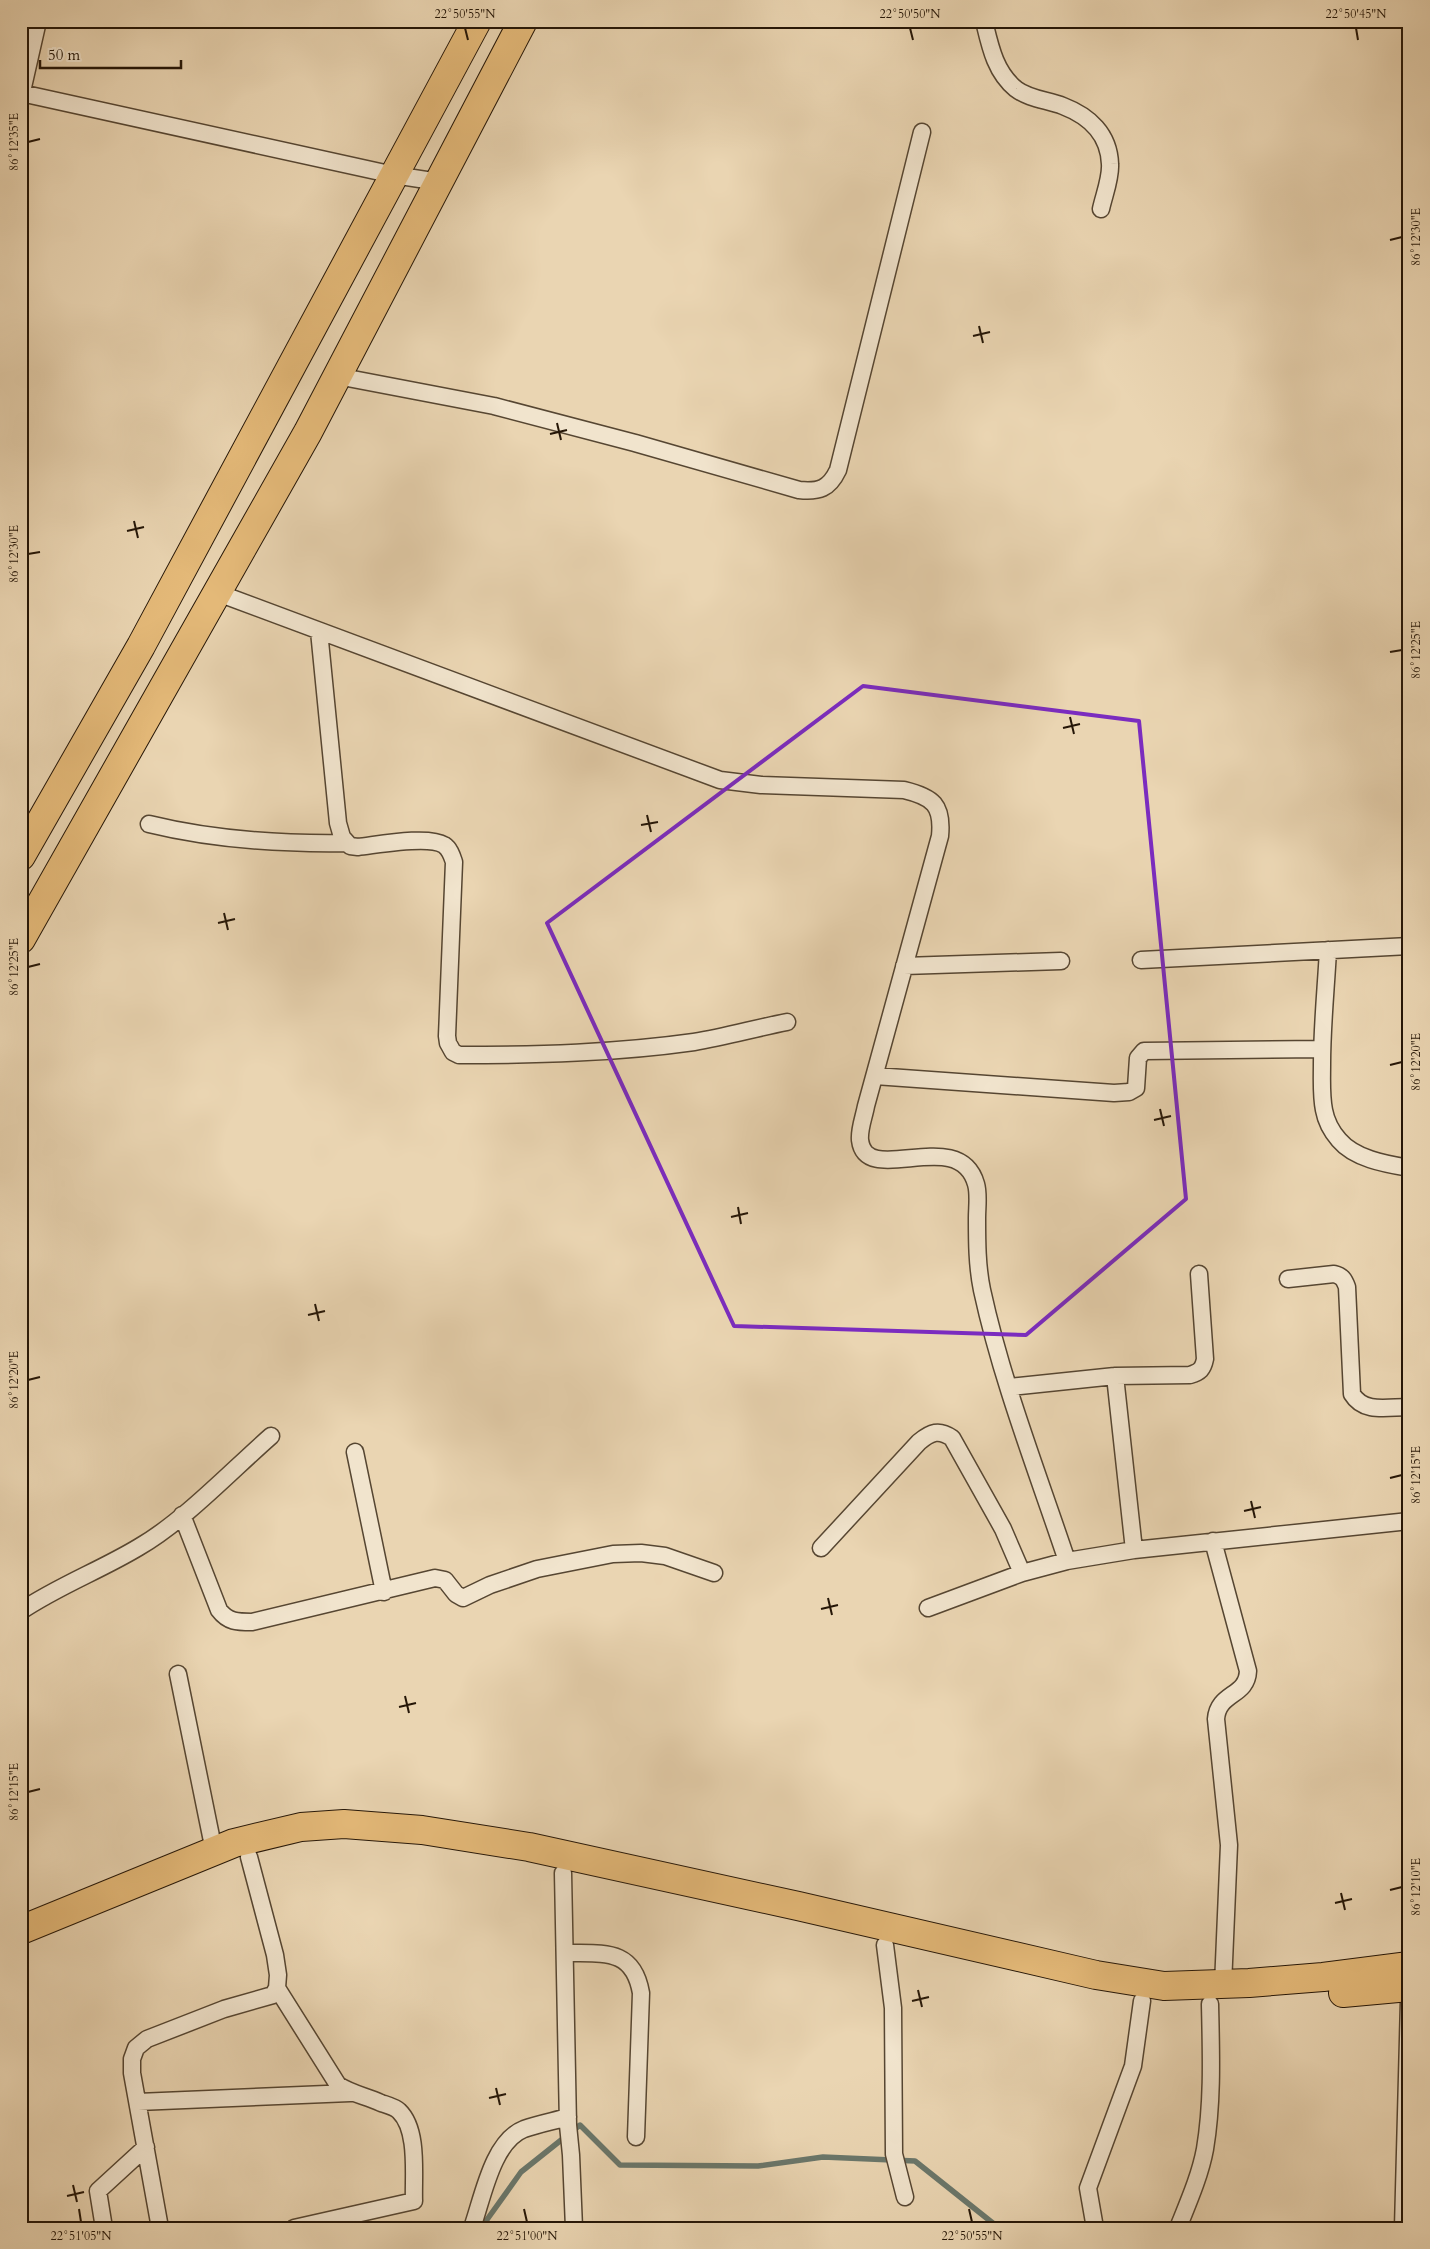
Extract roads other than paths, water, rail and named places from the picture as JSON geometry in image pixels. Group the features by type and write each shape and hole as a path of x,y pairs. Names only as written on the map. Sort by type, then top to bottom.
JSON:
{"highway":[{"path":"21,856 141,646 477,21"},
{"path":"22,938 218,594 337,376 523,21"},
{"path":"21,1930 214,1851 263,1835 301,1827 344,1824 422,1830 539,1850 798,1906 1096,1976 1217,1994 1247,2002 1409,1987"},
{"path":"21,1946 249,1857 294,1845 327,1841 364,1842 480,1856 885,1945 1088,1993 1142,2001 1217,1994 1323,1977 1409,1966"}],"street":[{"path":"38,21 22,94 439,182"},
{"path":"984,21 995,61 1006,78 1017,90 1063,106 1089,120 1102,134 1110,165 1101,209"},
{"path":"337,376 494,406 799,490 811,491 822,488 832,482 838,470 922,132"},
{"path":"218,594 720,780 761,785 904,790 922,794 932,801 938,808 941,820 940,836 860,1130 860,1139 865,1152 872,1158 883,1160 943,1156 966,1165 974,1178 976,1185 977,1240 982,1287 993,1336 1067,1561"},
{"path":"319,631 338,824 342,837 350,846 358,847 423,841 445,846 454,862 447,1036 448,1043 453,1052 460,1055 552,1055 636,1048 696,1042 787,1022"},
{"path":"149,824 190,834 261,842 346,843"},
{"path":"1141,960 1409,946"},
{"path":"1328,950 1322,1048 1324,1112 1331,1129 1340,1142 1359,1155 1390,1165 1409,1168"},
{"path":"904,966 1061,960"},
{"path":"875,1076 1114,1093 1129,1092 1136,1088 1138,1058 1144,1051 1322,1048"},
{"path":"1010,1387 1115,1376 1190,1375 1199,1372 1203,1368 1205,1352 1199,1274"},
{"path":"1288,1279 1334,1274 1344,1280 1347,1287 1352,1394 1357,1402 1370,1408 1409,1407"},
{"path":"1115,1376 1134,1550"},
{"path":"821,1548 919,1442 937,1432 945,1433 952,1438 1003,1529 1022,1573"},
{"path":"21,1610 41,1597 140,1547 182,1515 271,1436"},
{"path":"355,1452 384,1592"},
{"path":"182,1515 219,1610 225,1618 236,1622 252,1622 442,1578 446,1580 456,1594 463,1598 490,1585 537,1569 613,1554 641,1552 665,1556 714,1573"},
{"path":"928,1608 1022,1573 1067,1561 1134,1550 1409,1521"},
{"path":"1178,2228 1191,2197 1205,2150 1211,2095 1229,1845 1216,1720 1217,1709 1221,1702 1244,1687 1248,1680 1248,1671 1213,1541"},
{"path":"178,1674 214,1851"},
{"path":"160,2228 132,2073 132,2059 136,2048 147,2039 224,2009 273,1995 277,1988 278,1975 275,1955 249,1857"},
{"path":"563,1873 568,2120 572,2155 574,2228"},
{"path":"885,1945 894,2008 894,2154 905,2197"},
{"path":"565,1953 612,1955 624,1960 634,1968 638,1978 641,1993 636,2137"},
{"path":"277,1988 338,2085 350,2093 398,2110 408,2122 412,2136 414,2201 294,2228"},
{"path":"1095,2228 1088,2188 1133,2066 1142,2001"},
{"path":"1403,2228 1409,2001"},
{"path":"138,2102 350,2093"},
{"path":"473,2225 499,2150 509,2138 522,2130 568,2120"},
{"path":"104,2228 98,2191 146,2147"}],"waterway":[{"path":"481,2228 521,2172 580,2125 620,2165 758,2166 823,2157 915,2161 999,2228"}]}
